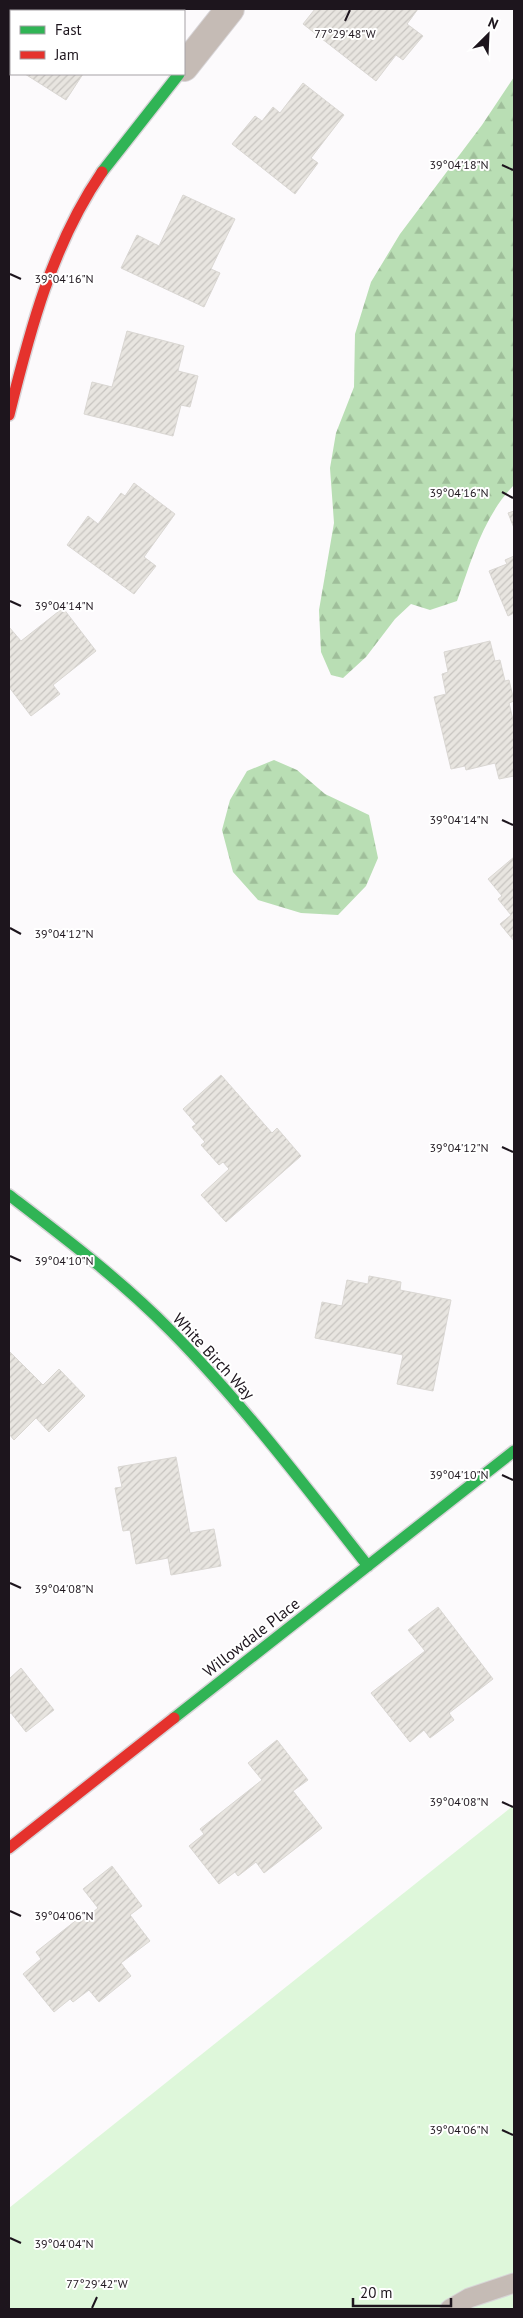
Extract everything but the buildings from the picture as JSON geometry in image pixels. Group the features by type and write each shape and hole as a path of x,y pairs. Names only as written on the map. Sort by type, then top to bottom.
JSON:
{"street":[{"path":"185,67 230,9"},
{"path":"9,415 43,290 74,218 109,162 178,75"},
{"name":"White Birch Way","path":"9,1195 96,1263 169,1330 235,1400 368,1566"},
{"name":"Willowdale Place","path":"9,1848 514,1451"}],"lane":[{"path":"450,2309 469,2298 514,2283"}],"green space":[{"path":"514,77 514,485 503,497 479,539 457,601 430,610 411,604 395,619 366,657 343,678 331,675 321,652 319,610 334,523 330,468 336,433 354,387 355,334 371,282 400,234 482,125"},
{"path":"274,760 297,770 325,794 369,815 378,858 366,886 338,915 301,913 258,900 233,872 222,830 230,800 247,771"},
{"path":"514,1805 514,2309 9,2309 9,2208"}],"traffic: fast":[{"path":"102,172 178,75"},
{"path":"9,1195 113,1277 171,1331 248,1416 368,1566"},
{"path":"174,1718 514,1451"}],"traffic: jam":[{"path":"9,415 34,320 56,259 69,229 102,172"},
{"path":"9,1848 174,1718"}]}
